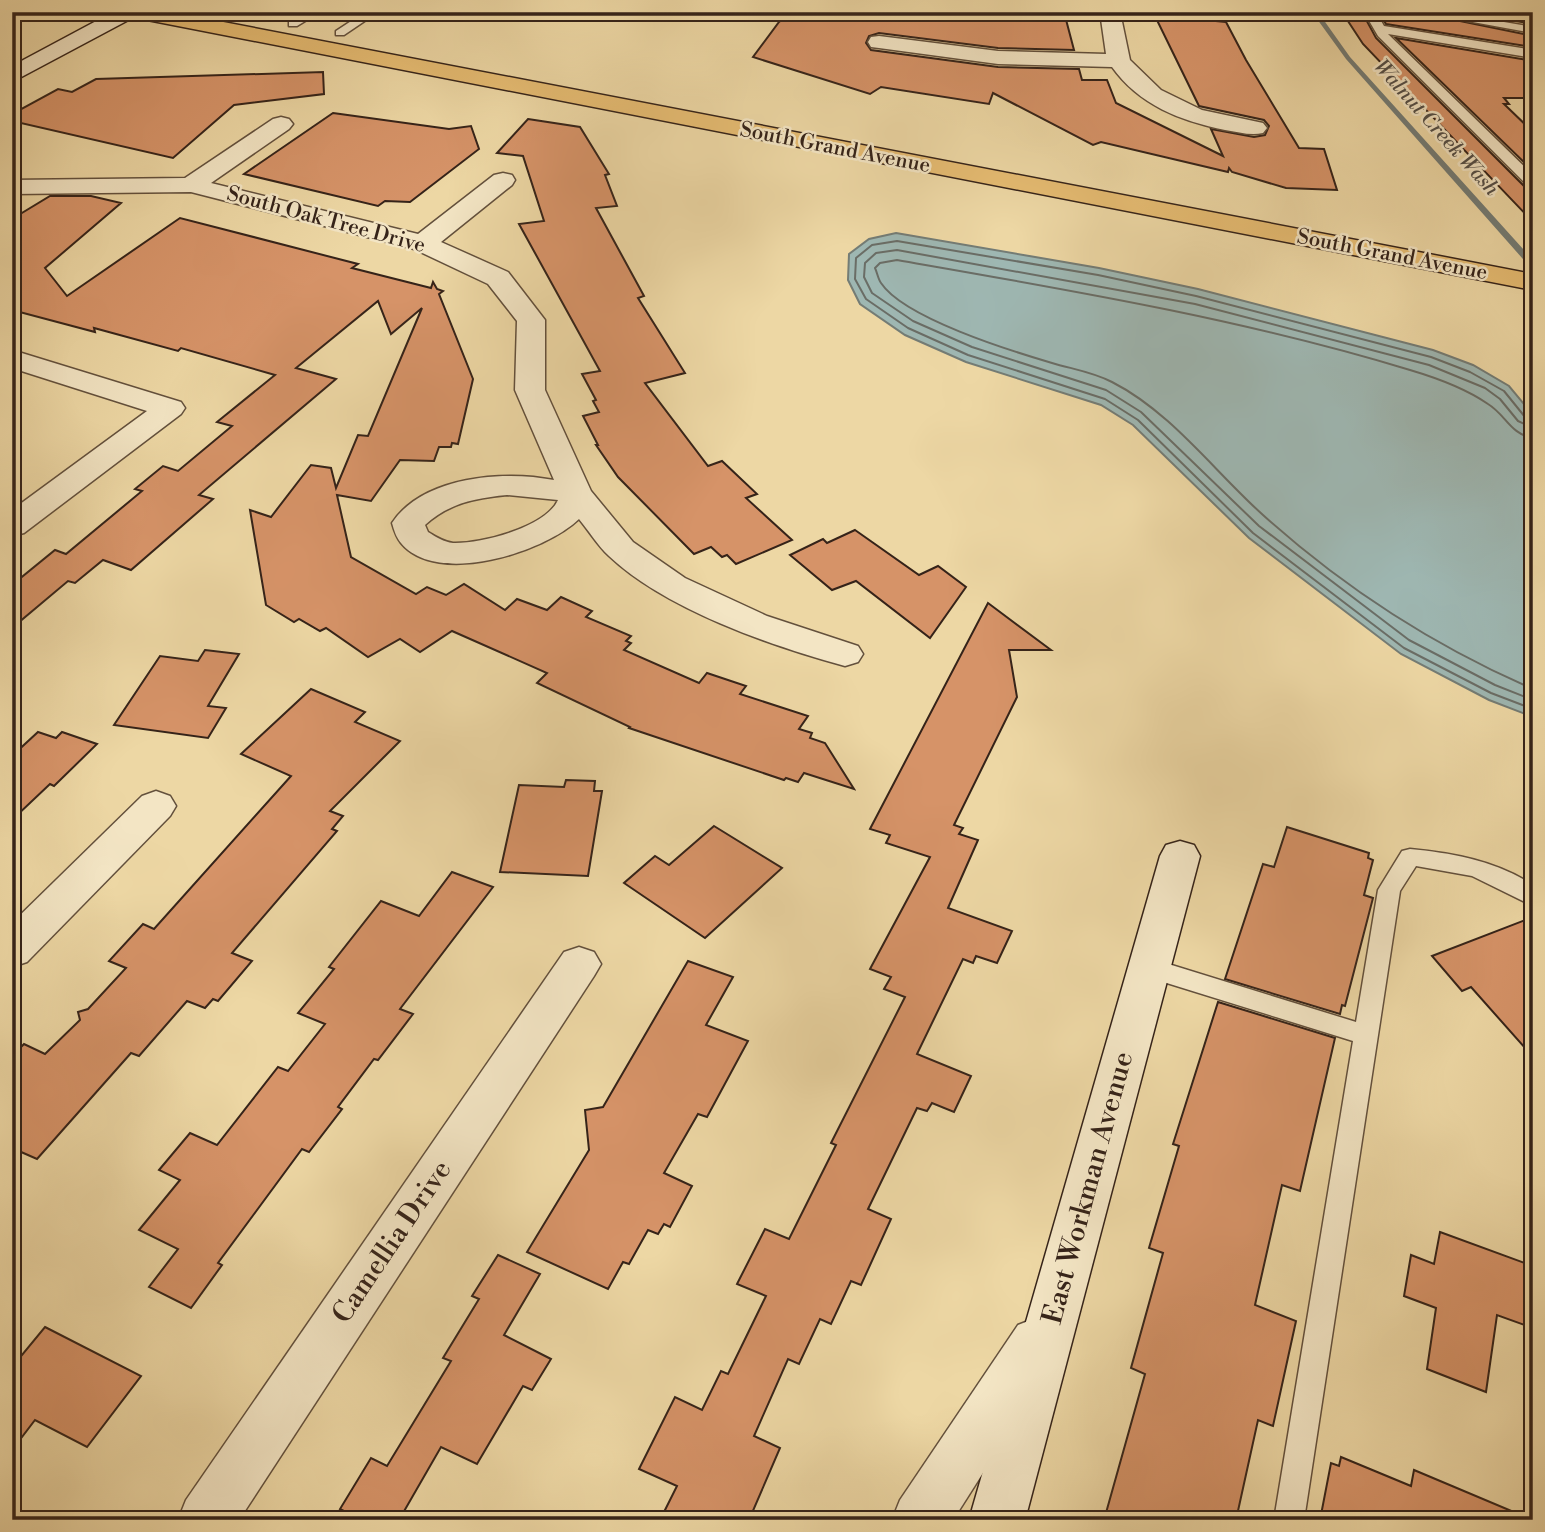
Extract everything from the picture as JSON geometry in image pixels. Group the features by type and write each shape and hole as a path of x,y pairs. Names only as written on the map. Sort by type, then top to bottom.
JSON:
{"main road":[{"name":"South Grand Avenue","path":"137,12 1531,275"},
{"name":"South Grand Avenue","path":"231,12 1501,255 1531,275"}],"street":[{"path":"12,75 129,12"},
{"path":"1110,12 1119,60 1134,79 1155,98 1177,110 1213,121 1255,128"},
{"path":"879,42 949,54 1055,60 1119,60"},
{"path":"191,185 281,124"},
{"path":"423,243 503,180"},
{"name":"South Oak Tree Drive","path":"12,187 191,185 423,243 498,278 531,320 530,390 576,494 621,549 673,586 755,624 845,654"},
{"path":"12,359 170,408 12,526"},
{"path":"12,950 156,806"},
{"name":"East Workman Avenue","path":"997,1520 1180,856"},
{"name":"Camellia Drive","path":"206,1520 579,964"},
{"path":"920,1520 1051,1321"}],"lane":[{"path":"293,24 315,12"},
{"path":"340,33 373,12"},
{"path":"1370,12 1379,29 1430,84 1533,183"},
{"path":"1423,12 1533,30"},
{"path":"1379,29 1533,54"},
{"path":"1289,1520 1389,890 1410,858 1457,861 1510,880 1533,897"},
{"path":"1149,968 1366,1035"}],"water":[{"path":"896,233 1099,268 1198,289 1433,350 1473,365 1509,386 1533,415 1533,717 1489,700 1401,654 1249,538 1133,425 1101,405 966,362 905,335 860,304 848,280 849,254 869,239"}],"building":[{"path":"792,12 1064,12 1074,50 998,48 879,33 869,36 866,43 871,50 998,67 1079,69 1082,80 1107,80 1116,103 1223,156 1211,129 1254,137 1265,135 1269,126 1264,120 1199,106 1153,12 1203,12 1206,20 1226,22 1299,148 1324,149 1337,190 1286,188 1232,172 1229,168 1228,172 1101,142 1093,145 993,93 989,104 881,87 870,94 753,57 779,22"},
{"path":"1342,12 1362,12 1376,38 1526,188 1533,190 1533,222 1363,44"},
{"path":"1379,12 1416,12 1533,36 1533,47 1386,24"},
{"path":"1462,12 1533,12 1533,24"},
{"path":"1396,38 1533,61 1533,98 1504,98 1509,104 1504,104 1533,132 1533,171"},
{"path":"323,72 324,94 234,105 173,158 12,121 12,114 58,89 72,92 96,79"},
{"path":"333,113 449,129 471,126 479,149 410,202 385,201 378,206 244,174"},
{"path":"528,119 580,127 609,174 605,175 617,206 596,208 644,296 638,298 685,373 645,383 708,466 722,461 757,494 746,498 792,540 736,564 727,555 722,557 711,547 694,554 618,477 596,445 583,416 599,412 593,401 596,400 582,374 600,371 519,224 544,221 523,156 497,153"},
{"path":"50,196 91,196 121,203 45,268 67,296 180,218 358,264 352,268 431,288 433,282 437,289 443,291 439,294 473,379 458,444 439,447 434,461 400,460 371,501 337,495 351,557 416,594 427,587 446,595 464,584 505,610 517,599 547,610 561,597 592,611 586,617 631,636 626,641 631,643 624,650 699,683 707,673 746,686 740,694 808,716 799,729 812,733 810,738 825,743 854,789 804,773 798,782 786,778 784,780 629,728 537,683 547,673 452,631 420,652 400,639 368,657 326,628 320,631 299,619 294,622 266,605 250,510 271,517 311,465 331,468 336,488 358,435 368,436 422,308 391,334 378,301 296,368 336,379 199,495 213,499 131,570 103,560 75,583 68,581 12,628 12,585 55,550 66,554 142,491 135,489 163,466 178,471 232,426 217,422 275,375 181,348 178,351 94,328 95,332 12,310 12,219"},
{"path":"855,530 919,575 938,566 966,587 930,638 856,581 832,590 790,555 823,539 827,543"},
{"path":"988,603 1051,650 1009,650 1017,697 954,825 963,828 959,834 978,840 948,908 1012,931 997,963 976,956 973,963 963,959 917,1054 971,1076 954,1112 932,1103 927,1111 917,1108 868,1209 891,1219 861,1285 851,1281 831,1324 820,1319 799,1364 788,1359 754,1436 780,1448 749,1520 660,1520 677,1486 639,1469 675,1397 702,1410 721,1371 728,1374 766,1296 737,1284 765,1229 789,1239 836,1145 831,1143 905,997 884,989 891,977 870,969 930,857 886,843 890,835 870,829"},
{"path":"205,650 239,654 208,706 226,708 208,738 114,725 160,656 198,661"},
{"path":"311,689 365,712 355,722 400,741 330,811 343,816 332,829 337,831 232,953 252,961 218,1001 213,999 205,1008 187,1001 139,1056 131,1053 37,1159 12,1148 12,1056 24,1044 45,1054 80,1020 78,1012 88,1009 126,968 109,961 143,924 154,929 291,776 241,754"},
{"path":"38,732 56,738 62,732 97,744 54,786 50,784 12,820 12,756"},
{"path":"566,780 595,781 594,791 602,791 588,876 500,872 519,785 564,787"},
{"path":"714,826 782,868 705,938 624,883 655,856 669,865"},
{"path":"1287,827 1369,853 1368,858 1373,860 1364,895 1373,898 1345,1006 1342,1005 1340,1014 1225,979 1263,864 1274,867"},
{"path":"452,872 493,887 400,1009 413,1014 378,1060 374,1059 338,1107 342,1109 309,1152 302,1149 218,1263 222,1265 191,1308 149,1287 178,1249 139,1230 180,1180 159,1170 190,1133 217,1145 278,1067 288,1071 325,1024 298,1013 334,969 329,967 381,901 419,916"},
{"path":"1533,917 1533,1057 1471,987 1462,991 1432,956"},
{"path":"688,961 733,977 706,1025 748,1041 707,1117 698,1114 664,1173 692,1186 670,1227 664,1224 658,1234 648,1230 629,1264 623,1262 608,1289 527,1252 589,1150 585,1110 603,1107"},
{"path":"1218,1002 1335,1038 1300,1191 1282,1185 1255,1305 1296,1321 1273,1426 1258,1420 1236,1520 1104,1520 1145,1374 1131,1368 1163,1253 1149,1248 1179,1146 1173,1144"},
{"path":"1440,1232 1533,1266 1533,1328 1497,1315 1486,1392 1427,1369 1436,1308 1404,1296 1411,1255 1434,1264"},
{"path":"498,1255 540,1274 504,1335 551,1359 532,1390 523,1386 477,1464 441,1447 399,1520 361,1520 340,1509 371,1458 387,1466 451,1361 443,1358 479,1299 472,1296"},
{"path":"45,1327 141,1376 87,1447 35,1420 12,1450 12,1367"},
{"path":"1341,1457 1411,1486 1414,1470 1533,1520 1320,1520 1331,1463 1339,1466"}],"waterway":[{"name":"Walnut Creek Wash","path":"1315,12 1348,58 1533,265"}]}
